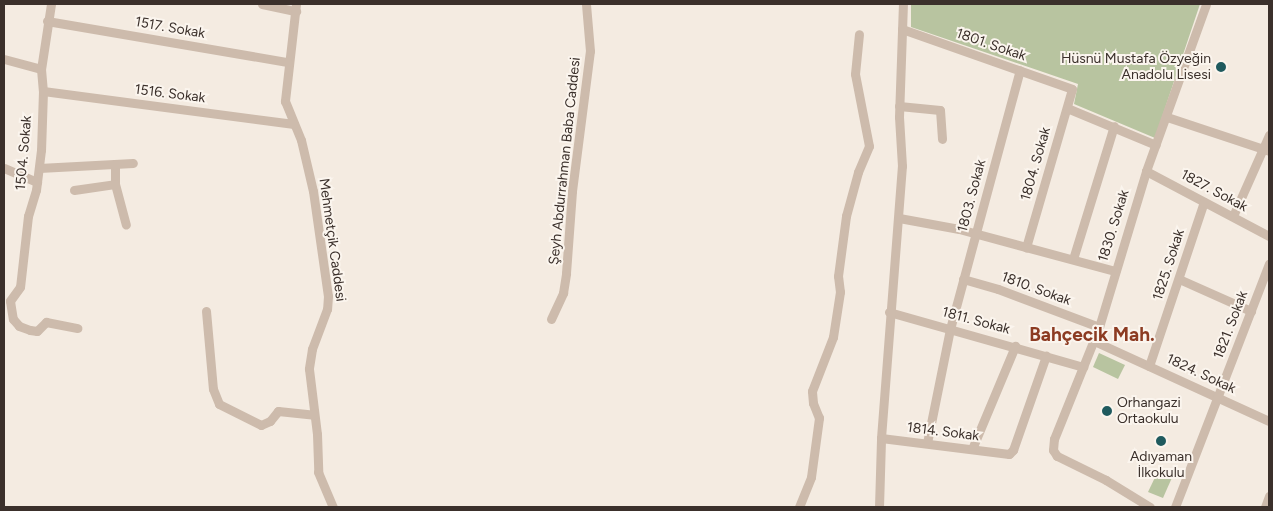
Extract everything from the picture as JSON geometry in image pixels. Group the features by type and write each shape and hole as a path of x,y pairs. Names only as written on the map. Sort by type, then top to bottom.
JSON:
{"street":[{"name":"1504. Sokak","path":"51,4 47,20 41,69 43,91 39,168 28,216 20,287 10,301 13,319 19,326 30,330 37,330 46,322 77,328"},
{"path":"262,4 296,8"},
{"name":"Şeyh Abdurrahman Baba Caddesi","path":"551,319 563,293 566,273 572,191 590,51 586,4"},
{"path":"879,507 880,438 902,166 899,106 903,4"},
{"name":"1830. Sokak","path":"1150,507 1106,480 1057,456 1053,450 1054,439 1099,327 1146,171 1167,117 1206,4"},
{"name":"Mehmetçik Caddesi","path":"296,8 284,101 294,124 313,191 328,296 328,309 312,349 309,368 317,434 318,472 333,507"},
{"name":"1517. Sokak","path":"47,20 288,62"},
{"name":"1801. Sokak","path":"902,29 1072,89"},
{"path":"799,507 811,477 819,418 813,402 812,392 833,337 840,292 838,276 846,216 858,172 870,146 856,74 858,34"},
{"path":"4,59 41,69"},
{"name":"1803. Sokak","path":"927,443 950,329 1020,70"},
{"name":"1804. Sokak","path":"1026,247 1072,89"},
{"name":"1516. Sokak","path":"43,91 294,124"},
{"path":"899,106 940,110 942,139"},
{"path":"1067,108 1156,145"},
{"path":"1167,117 1266,150"},
{"path":"1073,259 1114,126"},
{"path":"1233,216 1266,150 1269,136"},
{"path":"39,168 133,163"},
{"path":"115,164 115,184 126,225"},
{"path":"4,168 37,182"},
{"name":"1827. Sokak","path":"1146,171 1269,236"},
{"path":"74,190 115,184"},
{"name":"1825. Sokak","path":"1149,366 1204,202"},
{"path":"899,218 959,229 975,235 1115,271"},
{"name":"1821. Sokak","path":"1175,507 1219,398 1269,263"},
{"name":"1810. Sokak","path":"963,279 998,289 1099,327"},
{"path":"1178,279 1252,311"},
{"path":"206,311 213,389 218,404 261,425 270,421 278,411 314,415"},
{"name":"1811. Sokak","path":"889,312 1016,346 1083,367"},
{"name":"1824. Sokak","path":"1094,341 1269,421"},
{"path":"972,449 1016,346"},
{"name":"1814. Sokak","path":"880,438 1009,454 1013,450 1046,356"},
{"path":"1267,507 1269,496"}],"green space":[{"path":"911,4 1200,4 1155,138 1074,104 1078,84 911,27"},
{"path":"1099,353 1125,365 1118,379 1093,367"},
{"path":"1160,467 1174,473 1163,498 1148,492"}],"place":[{"name":"Hüsnü Mustafa Özyeğin Anadolu Lisesi","path":"1221,67"},
{"name":"Orhangazi Ortaokulu","path":"1107,411"},
{"name":"Adıyaman İlkokulu","path":"1161,441"}],"district":[{"name":"Bahçecik Mah.","path":"1092,335"}]}
